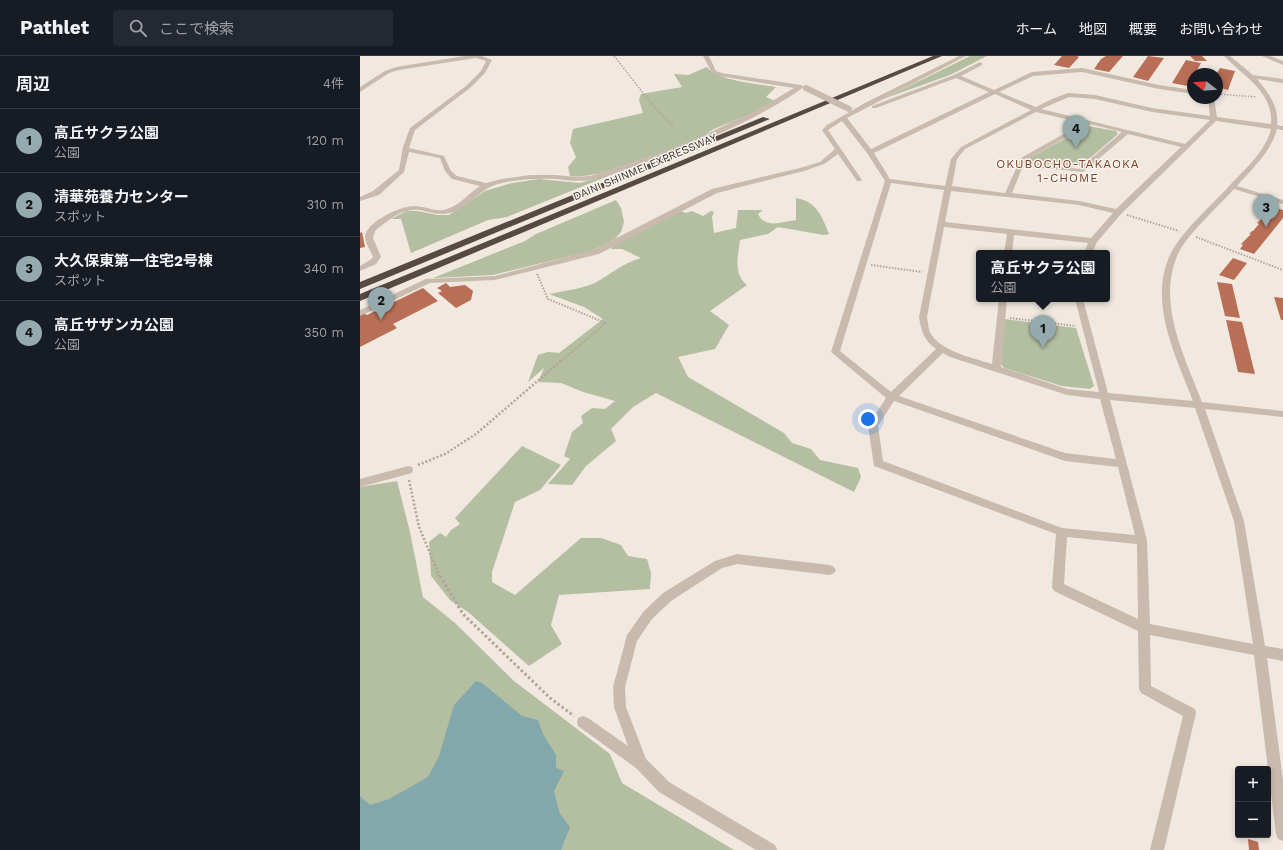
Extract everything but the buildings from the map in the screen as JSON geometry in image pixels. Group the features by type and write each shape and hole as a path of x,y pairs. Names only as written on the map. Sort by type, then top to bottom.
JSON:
{"highway":[{"name":"DAINI SHINMEI EXPRESSWAY","path":"360,286 920,56"},
{"name":"DAINI SHINMEI EXPRESSWAY","path":"360,298 939,56"}],"street":[{"path":"360,90 387,72 398,68 476,56 489,60 483,72 468,87 412,129 402,170 376,193 360,199"},
{"path":"706,56 714,72 721,75 803,87 852,111 864,111 956,76 980,64"},
{"path":"859,180 825,130 852,111 963,56"},
{"path":"1227,56 1252,77 1268,97 1273,112 1275,127 1270,141 1262,154 1189,234 1175,253 1167,274 1166,299 1171,332 1199,406 1239,521 1260,651 1283,834"},
{"path":"1265,56 1283,63"},
{"path":"870,152 1032,74 1082,70 1159,87 1187,91"},
{"path":"956,76 1037,110 1185,146"},
{"path":"1252,77 1283,81"},
{"path":"360,269 373,262 377,257 370,238 371,230 386,218 401,210 418,208 435,211 448,211 456,208 486,185 504,181 544,177 581,179 603,174 656,156 714,133 749,117 803,87"},
{"path":"1283,128 1152,110 1082,95 1060,97 963,148 954,159 940,224 923,317 925,331 935,344 953,355 1067,392 1283,414"},
{"path":"1212,104 1214,119"},
{"path":"843,118 870,152 888,181 834,352 892,397 1065,457 1121,463"},
{"path":"1089,250 1093,242 1118,212 1214,119"},
{"path":"1008,194 1023,159 1089,122"},
{"path":"1021,164 1081,171 1127,132"},
{"path":"406,150 442,157 447,164 448,171 454,177 486,185"},
{"path":"360,313 429,282 495,278 596,252 715,191 802,170 822,163 838,150"},
{"path":"888,181 1079,203 1118,212"},
{"path":"1232,187 1283,202"},
{"path":"940,224 1093,242"},
{"path":"1008,250 1011,232"},
{"path":"996,369 1003,302"},
{"path":"1080,302 1142,540 1145,689 1190,713 1157,850"},
{"path":"942,348 892,397 873,426 878,463 1062,532 1142,540"},
{"path":"360,483 408,470"},
{"path":"1062,532 1058,587 1144,628 1283,655"},
{"path":"641,763 620,707 619,687 631,639 648,615 667,597 719,564 737,559 830,570"},
{"path":"583,722 641,763 664,787 770,850"}],"path":[{"path":"614,56 632,78 639,90 656,110 673,126"},
{"path":"1223,94 1268,97"},
{"path":"1118,212 1189,234 1283,270"},
{"path":"861,264 931,274"},
{"path":"534,268 548,299 606,323 476,434 445,454 408,470 418,527 443,584 463,614 550,698 583,722"},
{"path":"1001,316 1086,327"}],"green space":[{"path":"970,56 987,56 950,75 883,99"},
{"path":"707,67 712,72 729,79 776,87 766,97 775,101 753,113 712,130 701,137 655,155 597,174 570,176 568,167 576,157 570,143 573,129 643,113 639,100 641,94 682,87 674,74 688,75"},
{"path":"1088,126 1116,131 1118,134 1082,165 1068,167 1029,162 1028,159"},
{"path":"623,170 507,217 488,220 411,253 401,219 391,219 407,211 449,215 485,191 512,183 539,179 580,183"},
{"path":"796,198 809,202 817,210 824,221 829,234 824,235 778,227 768,234 740,240 738,270 743,281 747,285 710,311 729,325 715,349 678,357 688,377 784,433 792,443 811,449 820,460 858,468 861,477 854,492 656,393 633,407 611,429 616,441 586,466 572,485 548,484 570,459 564,456 572,432 583,423 581,416 592,408 605,409 615,401 583,392 561,383 538,382 544,368 528,382 538,355 548,352 559,353 603,319 584,307 549,294 590,285 623,266 641,258 622,249 611,249 613,246 681,211 686,213 692,211 703,216 711,211 714,212 712,217 714,233 736,228 738,210 763,210 758,214 761,219 769,223 780,223 796,220"},
{"path":"616,200 621,208 624,222 621,232 615,239 591,251 493,275 433,278 525,241 536,234"},
{"path":"1005,319 1076,328 1094,386 1090,389 1062,386 1004,368 1001,364"},
{"path":"522,446 561,465 540,490 515,502 492,572 492,582 515,595 581,538 601,538 621,545 628,556 647,559 651,573 650,589 559,595 551,625 562,644 529,666 468,612 450,600 431,576 429,542 440,533 446,537 451,530 460,524 455,518"},
{"path":"397,481 410,532 423,597 455,623 514,681 610,754 622,783 734,850 360,850 360,487"}],"water":[{"path":"476,681 482,683 522,716 538,720 543,734 556,755 556,768 564,771 554,791 560,814 570,827 561,850 360,850 360,796 370,805 389,799 428,777 439,756 454,705"}],"place":[{"name":"高丘サザンカ公園","path":"1076,148"},
{"name":"大久保東第一住宅2号棟","path":"1266,227"},
{"name":"清華苑養力センター","path":"381,320"},
{"name":"高丘サクラ公園","path":"1043,348"}],"district":[{"name":"OKUBOCHO-TAKAOKA 1-CHOME","path":"1068,171"}]}
